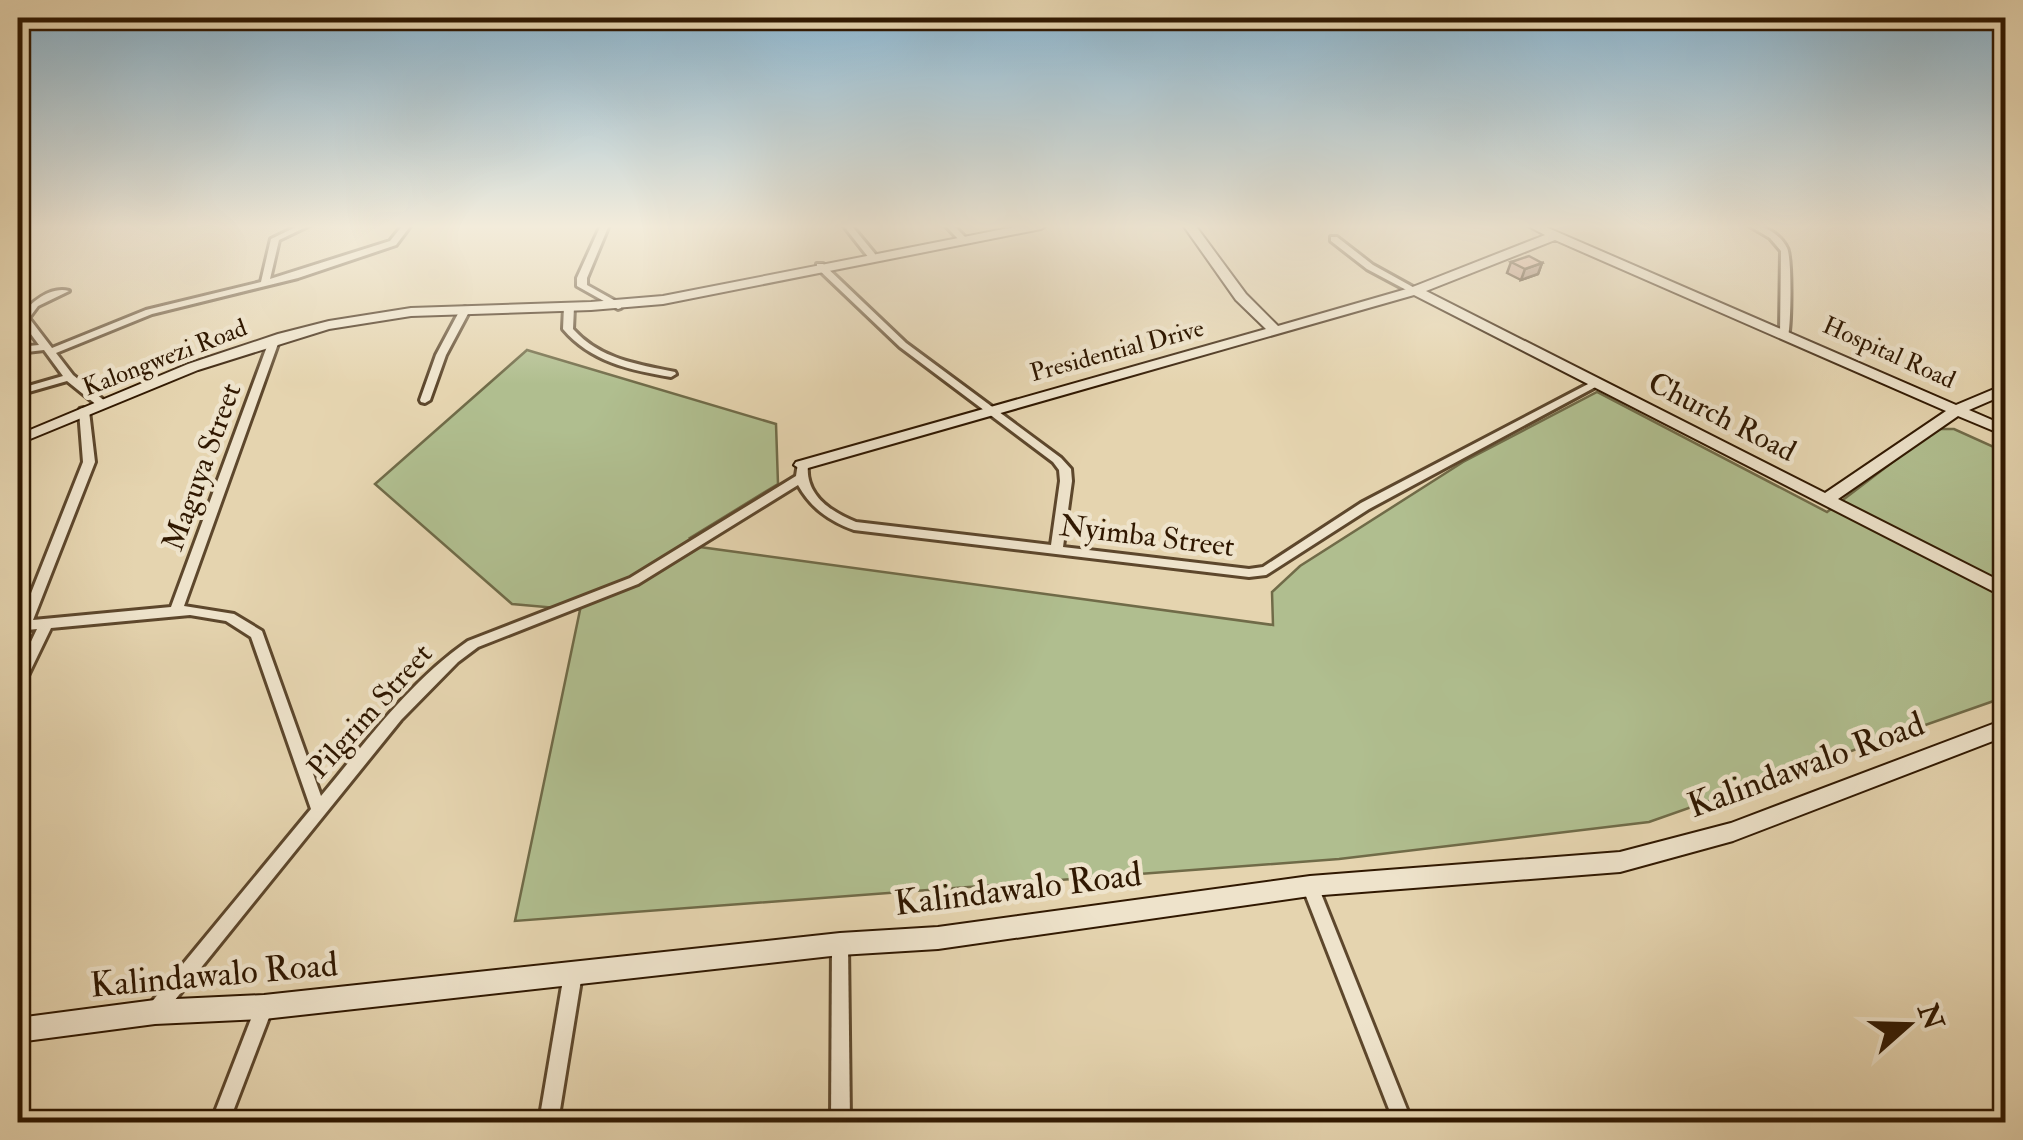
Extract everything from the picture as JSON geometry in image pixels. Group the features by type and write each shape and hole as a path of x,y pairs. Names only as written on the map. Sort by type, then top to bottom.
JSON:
{"street":[{"path":"265,283 266,278"},
{"path":"18,350 49,349 149,312 280,278"},
{"path":"582,278 582,286 618,306"},
{"name":"Kalongwezi Road","path":"18,440 102,404 274,341 366,318 465,310 618,306 764,278"},
{"path":"832,278 878,324 1064,469 1056,551"},
{"path":"1227,278 1276,332"},
{"path":"1391,278 1414,291"},
{"name":"Presidential Drive","path":"801,471 991,409 1276,332 1446,278"},
{"name":"Hospital Road","path":"1654,278 2006,432"},
{"path":"1784,335 1785,278"},
{"path":"64,290 35,304 25,314 28,326 69,377 102,404"},
{"name":"Church Road","path":"1414,291 2006,592"},
{"path":"570,307 567,323 572,336 614,362 671,374"},
{"path":"426,400 441,355 465,310"},
{"name":"Maguya Street","path":"176,611 274,341"},
{"path":"18,392 69,377"},
{"name":"Nyimba Street","path":"801,471 830,518 854,526 1248,573 1266,571 1365,506 1596,384"},
{"path":"1826,500 1957,410 2006,388"},
{"path":"84,412 89,462 21,625 176,611 229,617 257,634 318,809"},
{"name":"Pilgrim Street","path":"154,1012 396,716 453,658 473,644 634,581 801,471"},
{"path":"18,682 47,622"},
{"name":"Kalindawalo Road","path":"18,1030 154,1012 264,1007 840,944 938,938 1310,886 1620,862 1733,832 2006,727"},
{"path":"1310,886 1403,1122"},
{"path":"840,944 841,1122"},
{"path":"548,1122 573,974"},
{"path":"220,1122 264,1007"}],"green space":[{"path":"527,350 776,424 778,484 690,538 700,547 1273,625 1272,592 1300,566 1463,462 1597,392 1827,512 1936,429 1954,429 2005,452 2005,697 1649,822 1339,859 515,921 580,610 512,604 375,484"}]}
